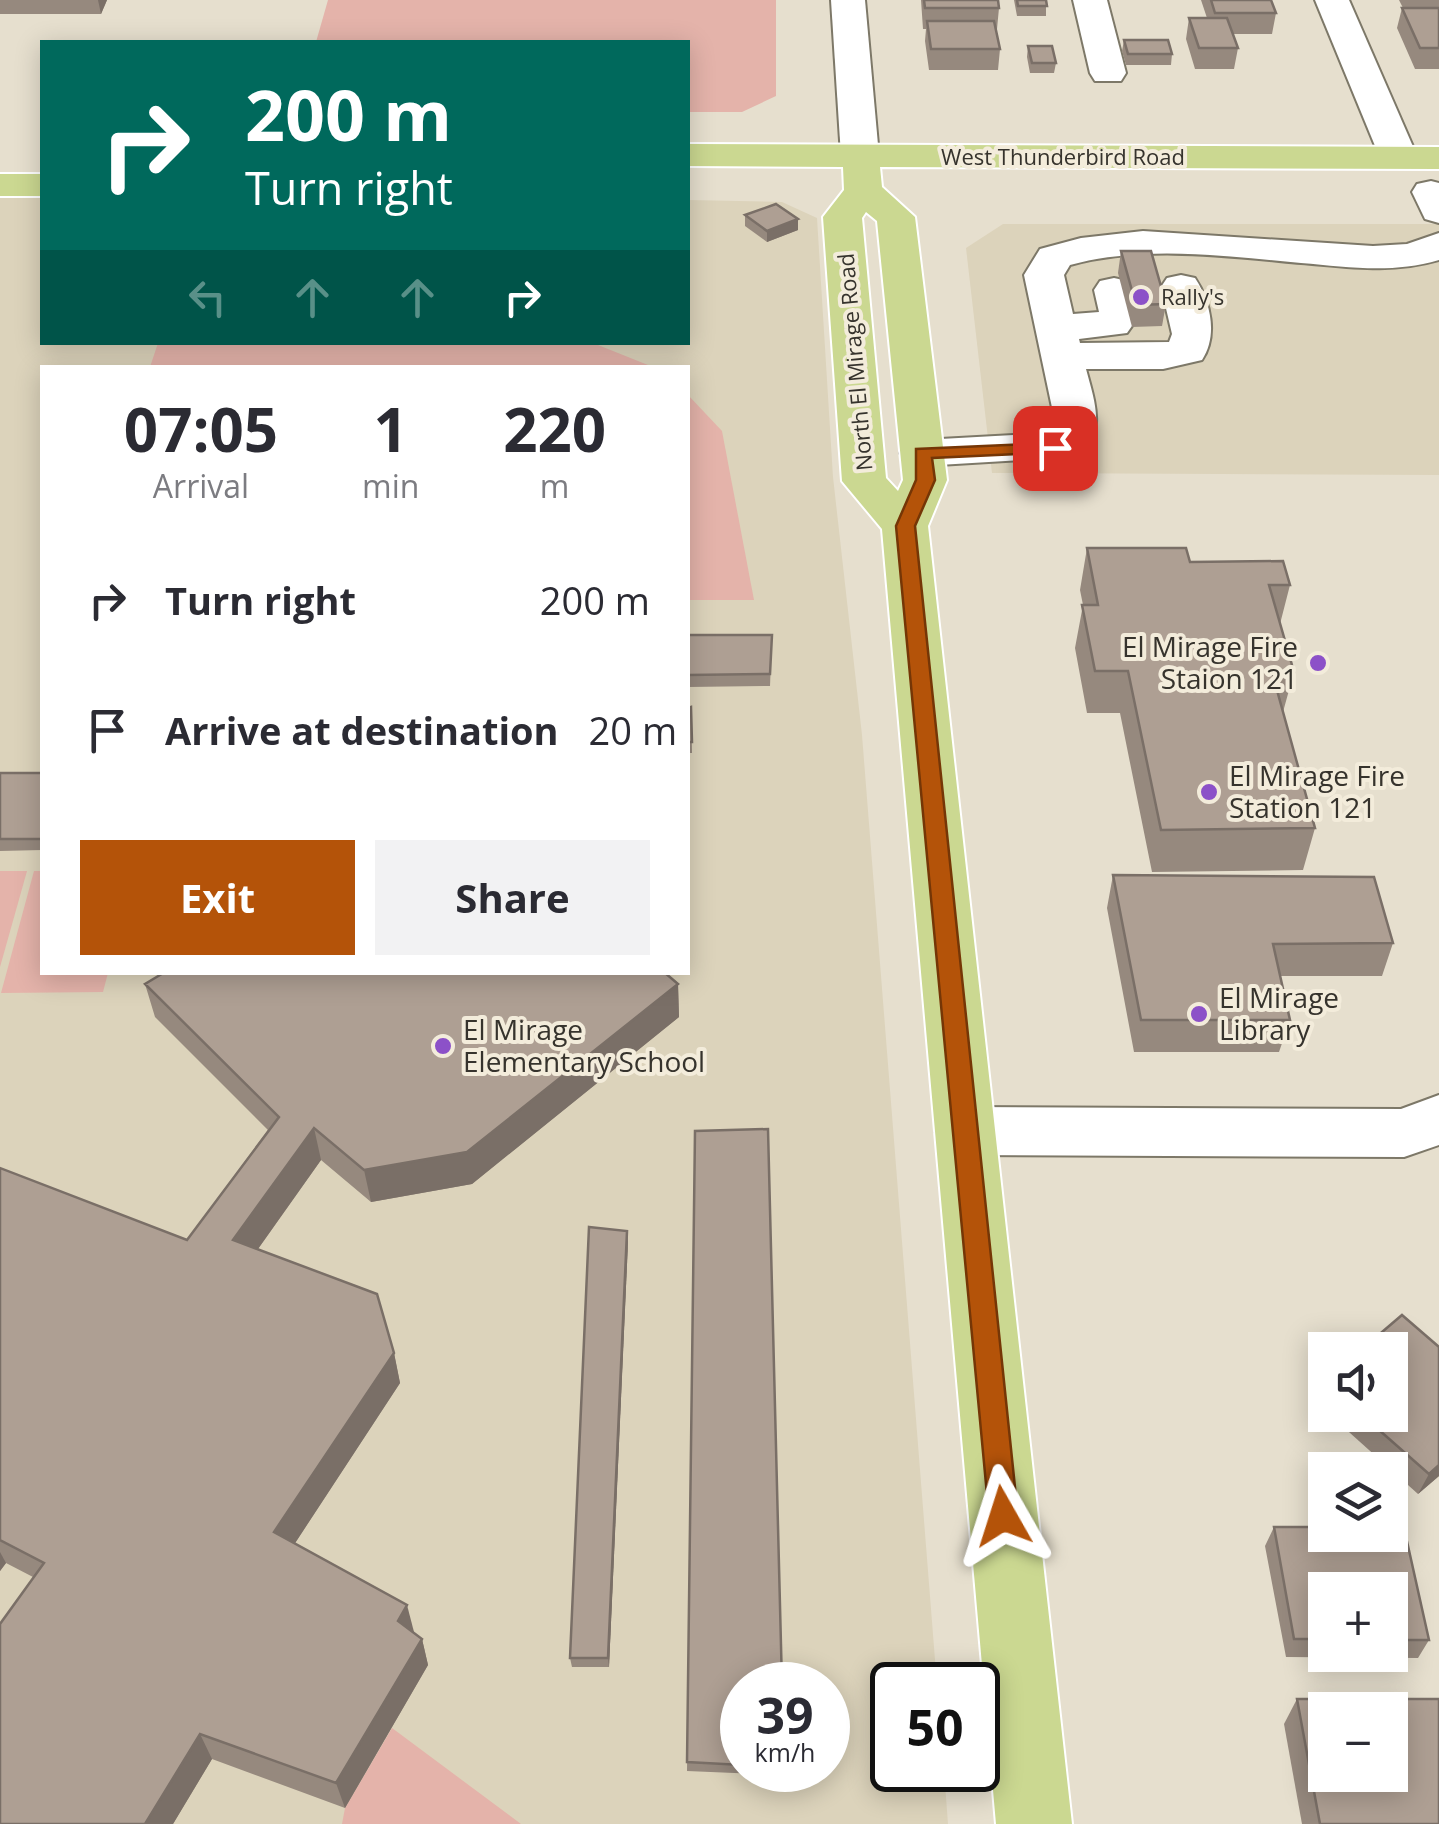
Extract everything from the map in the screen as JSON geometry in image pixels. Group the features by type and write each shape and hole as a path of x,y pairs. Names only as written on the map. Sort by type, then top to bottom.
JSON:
{"main road":[{"path":"0,156 40,156"},
{"name":"West Thunderbird Road","path":"690,156 862,173 1437,188"},
{"name":"West Thunderbird Road","path":"690,190 862,173 1399,158 1437,188"},
{"name":"North El Mirage Road","path":"905,526 864,481 842,217 862,173 896,217 925,480 905,526 1034,1824"},
{"path":"0,184 40,185"}],"street":[{"name":"North El Mirage Road","path":"848,0 862,173"},
{"path":"1090,0 1108,73"},
{"path":"1332,0 1399,158"},
{"path":"1108,269 1175,268 1224,245 1400,259 1439,244"},
{"path":"922,453 1055,448 1072,440 1076,417 1059,342 1044,275 1054,257 1082,247 1108,269 1120,313 1112,324 1059,342"},
{"path":"1059,342 1176,356 1187,351 1193,334 1175,268"},
{"path":"966,1130 1404,1133 1439,1119"}],"shaded area":[{"path":"328,0 776,0 776,96 742,112 690,112 690,40 317,40"},
{"name":"El Mirage Elementary School","path":"0,196 40,197 40,345 690,345 690,200 782,202 817,218 833,477 862,735 935,1662 870,1662 870,1792 946,1792 948,1824 0,1824"},
{"path":"1003,224 1439,224 1439,475 992,473 966,248"},
{"path":"157,345 598,345 648,365 151,365"},
{"path":"690,397 722,431 754,600 690,600"},
{"path":"0,871 27,871 0,967"},
{"path":"34,871 40,871 40,975 107,975 103,992 1,993"},
{"path":"392,1728 521,1824 342,1824 345,1808"}],"building":[{"path":"924,0 998,0 999,8 925,8"},
{"path":"1017,0 1046,0 1047,6 1018,6"},
{"path":"1211,0 1271,0 1276,13 1215,13"},
{"path":"1402,8 1439,8 1439,48 1420,48"},
{"path":"1189,18 1227,18 1238,48 1199,48"},
{"path":"927,21 994,21 1000,49 931,49"},
{"path":"1124,40 1168,40 1172,54 1128,54"},
{"path":"1028,46 1052,46 1056,63 1032,63"},
{"path":"776,204 798,219 767,231 745,215"},
{"path":"1121,251 1151,251 1166,304 1136,305"},
{"name":"El Mirage Fire Station 121","path":"1087,548 1186,548 1190,562 1283,561 1290,585 1269,585 1294,672 1272,672 1315,828 1161,830 1128,671 1095,671 1082,605 1098,605"},
{"path":"690,635 772,635 770,674 690,675"},
{"path":"0,773 40,773 40,839 0,839"},
{"name":"El Mirage Library","path":"1113,875 1374,877 1393,943 1273,944 1290,1020 1141,1020"},
{"path":"160,975 668,975 678,984 467,1152 364,1170 314,1128 233,1240 377,1294 394,1353 274,1532 407,1605 398,1621 422,1639 336,1783 200,1734 145,1824 0,1824 0,1624 44,1563 0,1540 0,1168 187,1240 279,1117 145,984"},
{"path":"768,1129 781,1662 720,1662 720,1764 687,1762 695,1131"},
{"path":"589,1227 627,1231 608,1658 570,1658"},
{"path":"1402,1315 1439,1347 1439,1465 1429,1474 1381,1432 1408,1432 1408,1332 1382,1332"},
{"path":"1274,1527 1308,1527 1308,1552 1408,1552 1408,1546 1429,1640 1408,1640 1408,1572 1308,1572 1308,1639 1294,1639"},
{"path":"1297,1699 1308,1699 1308,1759"},
{"path":"1408,1699 1439,1699 1439,1824 1320,1824 1314,1792 1408,1792"}],"place":[{"name":"Rally's","path":"1141,297"},
{"name":"El Mirage Fire Staion 121","path":"1318,663"},
{"name":"El Mirage Fire Station 121","path":"1209,792"},
{"name":"El Mirage Library","path":"1199,1014"},
{"name":"El Mirage Elementary School","path":"443,1046"}],"route":[{"path":"1003,1516 905,526 925,480 922,453 1055,448"}]}
